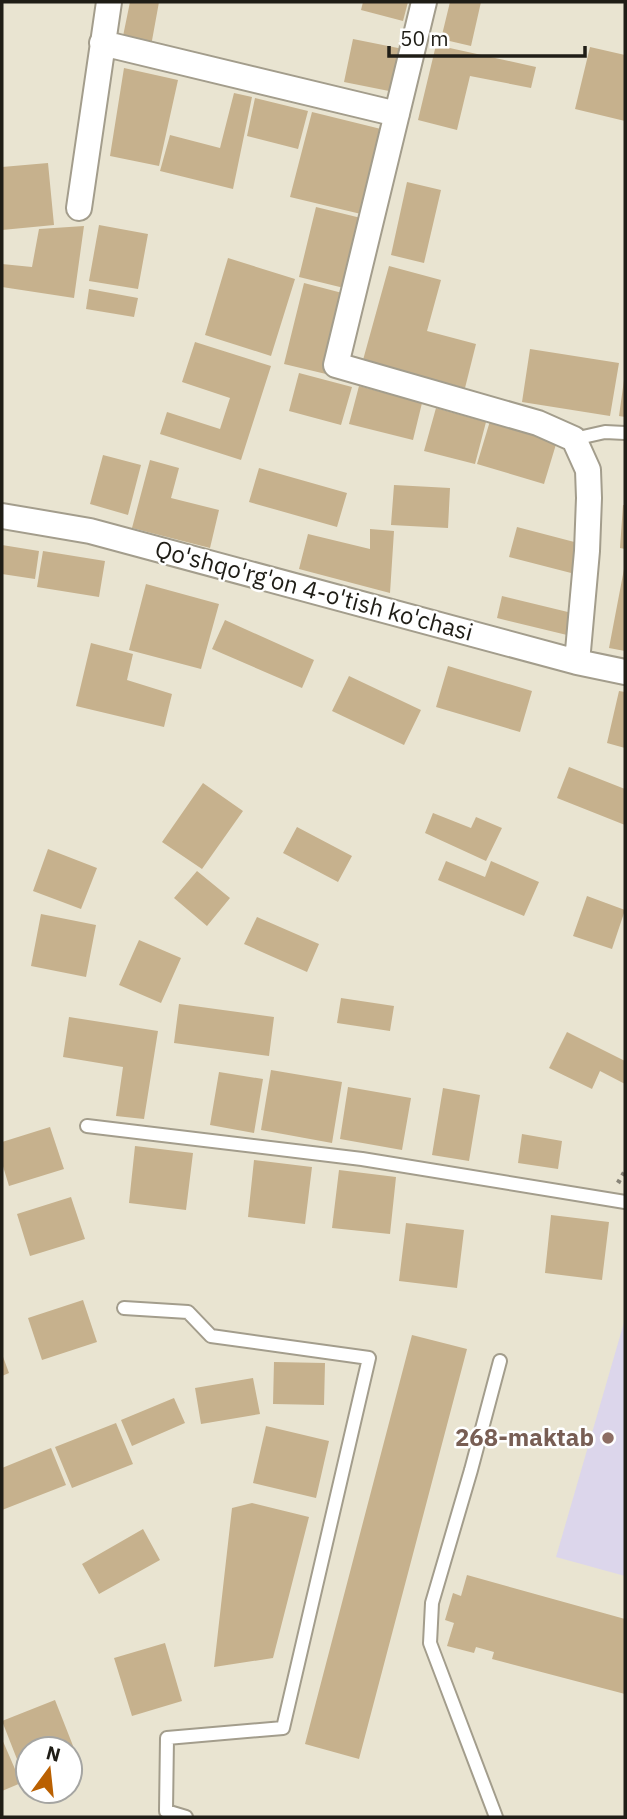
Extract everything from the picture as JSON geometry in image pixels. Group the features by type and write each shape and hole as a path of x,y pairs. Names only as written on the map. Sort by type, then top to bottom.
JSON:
{"street":[{"path":"79,208 109,2"},
{"path":"424,2 336,365 538,423 574,439 588,470 589,498 577,662"},
{"path":"102,43 397,114"},
{"name":"Qo'shqo'rg'on 4-o'tish ko'chasi","path":"2,516 90,531 577,662 625,672"}],"lane":[{"path":"574,439 605,432 625,433"},
{"path":"87,1126 362,1159 625,1202"},
{"path":"124,1308 188,1312 211,1336 369,1358 283,1728 167,1738 166,1811 186,1817"},
{"path":"496,1817 430,1643 432,1603 500,1361"}],"shaded area":[{"name":"268-maktab","path":"625,1319 625,1576 556,1557"}],"building":[{"path":"130,2 159,2 151,46 122,41"},
{"path":"363,2 408,2 403,21 361,10"},
{"path":"450,2 481,2 471,46 441,39"},
{"path":"353,39 403,49 394,92 344,82"},
{"path":"436,45 536,67 531,88 470,76 457,130 418,120"},
{"path":"590,47 625,55 625,121 575,109"},
{"path":"124,68 178,80 159,166 110,156"},
{"path":"234,93 252,97 233,189 160,171 170,135 220,148"},
{"path":"255,98 308,111 298,149 247,136"},
{"path":"312,112 381,129 361,214 290,197"},
{"path":"48,163 54,225 2,230 2,167"},
{"path":"407,182 441,190 424,263 391,255"},
{"path":"316,207 361,218 344,288 299,277"},
{"path":"99,225 148,234 138,289 89,281"},
{"path":"84,226 74,298 2,287 2,264 32,267 39,229"},
{"path":"228,258 295,279 271,356 205,335"},
{"path":"389,266 441,280 427,331 476,344 465,388 363,360"},
{"path":"304,283 346,294 326,374 284,364"},
{"path":"89,289 138,298 134,317 86,309"},
{"path":"195,342 271,366 241,460 160,434 167,412 220,429 230,398 182,382"},
{"path":"530,349 619,363 610,416 522,402"},
{"path":"299,373 352,387 341,425 289,411"},
{"path":"625,380 625,417 619,416"},
{"path":"359,386 422,403 413,440 349,424"},
{"path":"436,408 486,422 475,464 424,451"},
{"path":"490,421 557,441 544,484 477,464"},
{"path":"103,455 141,465 128,515 90,504"},
{"path":"150,460 179,468 171,498 219,510 210,548 132,528"},
{"path":"259,468 347,493 337,527 249,502"},
{"path":"394,485 450,488 448,528 391,525"},
{"path":"625,505 625,549 620,548"},
{"path":"517,527 582,544 575,574 509,557"},
{"path":"370,529 394,531 390,593 299,569 308,534 370,549"},
{"path":"2,545 39,551 35,579 2,574"},
{"path":"43,551 105,561 99,597 37,587"},
{"path":"625,569 625,651 609,648"},
{"path":"146,584 219,604 201,669 129,650"},
{"path":"502,596 572,613 567,635 497,618"},
{"path":"225,620 314,660 302,688 212,649"},
{"path":"91,643 133,654 127,680 172,694 164,727 76,706"},
{"path":"448,666 532,691 520,732 436,707"},
{"path":"349,676 421,710 404,745 332,711"},
{"path":"619,691 625,692 625,748 607,743"},
{"path":"569,767 625,789 625,825 557,798"},
{"path":"203,783 243,811 202,869 162,842"},
{"path":"433,813 471,828 476,817 502,828 486,861 425,833"},
{"path":"297,827 352,856 338,882 283,853"},
{"path":"48,849 97,868 81,909 33,891"},
{"path":"446,861 485,877 491,861 539,882 524,916 438,880"},
{"path":"197,871 230,898 207,926 174,898"},
{"path":"587,896 625,910 612,949 573,936"},
{"path":"41,914 96,925 86,977 31,966"},
{"path":"257,917 319,944 307,972 244,944"},
{"path":"139,940 181,958 161,1003 119,985"},
{"path":"341,998 394,1006 390,1031 337,1023"},
{"path":"179,1004 274,1017 269,1056 174,1043"},
{"path":"69,1017 158,1031 144,1119 116,1116 123,1067 63,1057"},
{"path":"567,1032 625,1061 625,1084 600,1071 592,1089 549,1068"},
{"path":"271,1070 342,1082 332,1143 261,1130"},
{"path":"219,1072 263,1079 254,1133 210,1125"},
{"path":"348,1087 411,1098 402,1150 340,1139"},
{"path":"443,1088 480,1095 469,1161 432,1155"},
{"path":"50,1127 64,1169 9,1186 2,1163 2,1142"},
{"path":"522,1134 562,1141 558,1169 518,1163"},
{"path":"135,1146 193,1153 186,1210 129,1203"},
{"path":"254,1160 312,1167 305,1224 248,1217"},
{"path":"339,1170 396,1177 390,1234 332,1228"},
{"path":"71,1197 85,1239 30,1256 17,1214"},
{"path":"551,1215 609,1222 602,1280 545,1273"},
{"path":"406,1223 464,1230 457,1288 399,1281"},
{"path":"83,1300 97,1342 42,1360 28,1318"},
{"path":"412,1335 467,1349 359,1759 305,1744"},
{"path":"2,1354 9,1373 2,1376"},
{"path":"274,1362 325,1363 324,1405 273,1404"},
{"path":"253,1378 260,1414 201,1424 195,1388"},
{"path":"174,1398 185,1423 132,1446 121,1420"},
{"path":"116,1423 133,1464 72,1488 55,1447"},
{"path":"266,1426 329,1441 316,1498 253,1483"},
{"path":"51,1448 66,1485 2,1510 2,1468"},
{"path":"252,1503 309,1517 273,1658 214,1667 232,1508"},
{"path":"143,1529 160,1560 99,1594 82,1564"},
{"path":"467,1575 625,1619 625,1694 492,1659 494,1652 476,1647 474,1653 447,1646 454,1623 445,1620 453,1593 461,1596"},
{"path":"165,1643 182,1701 132,1716 114,1658"},
{"path":"55,1700 69,1735 14,1735 14,1752 2,1721"},
{"path":"2,1739 14,1767 14,1786 2,1791"}],"place":[{"name":"268-maktab","path":"608,1438"}]}
